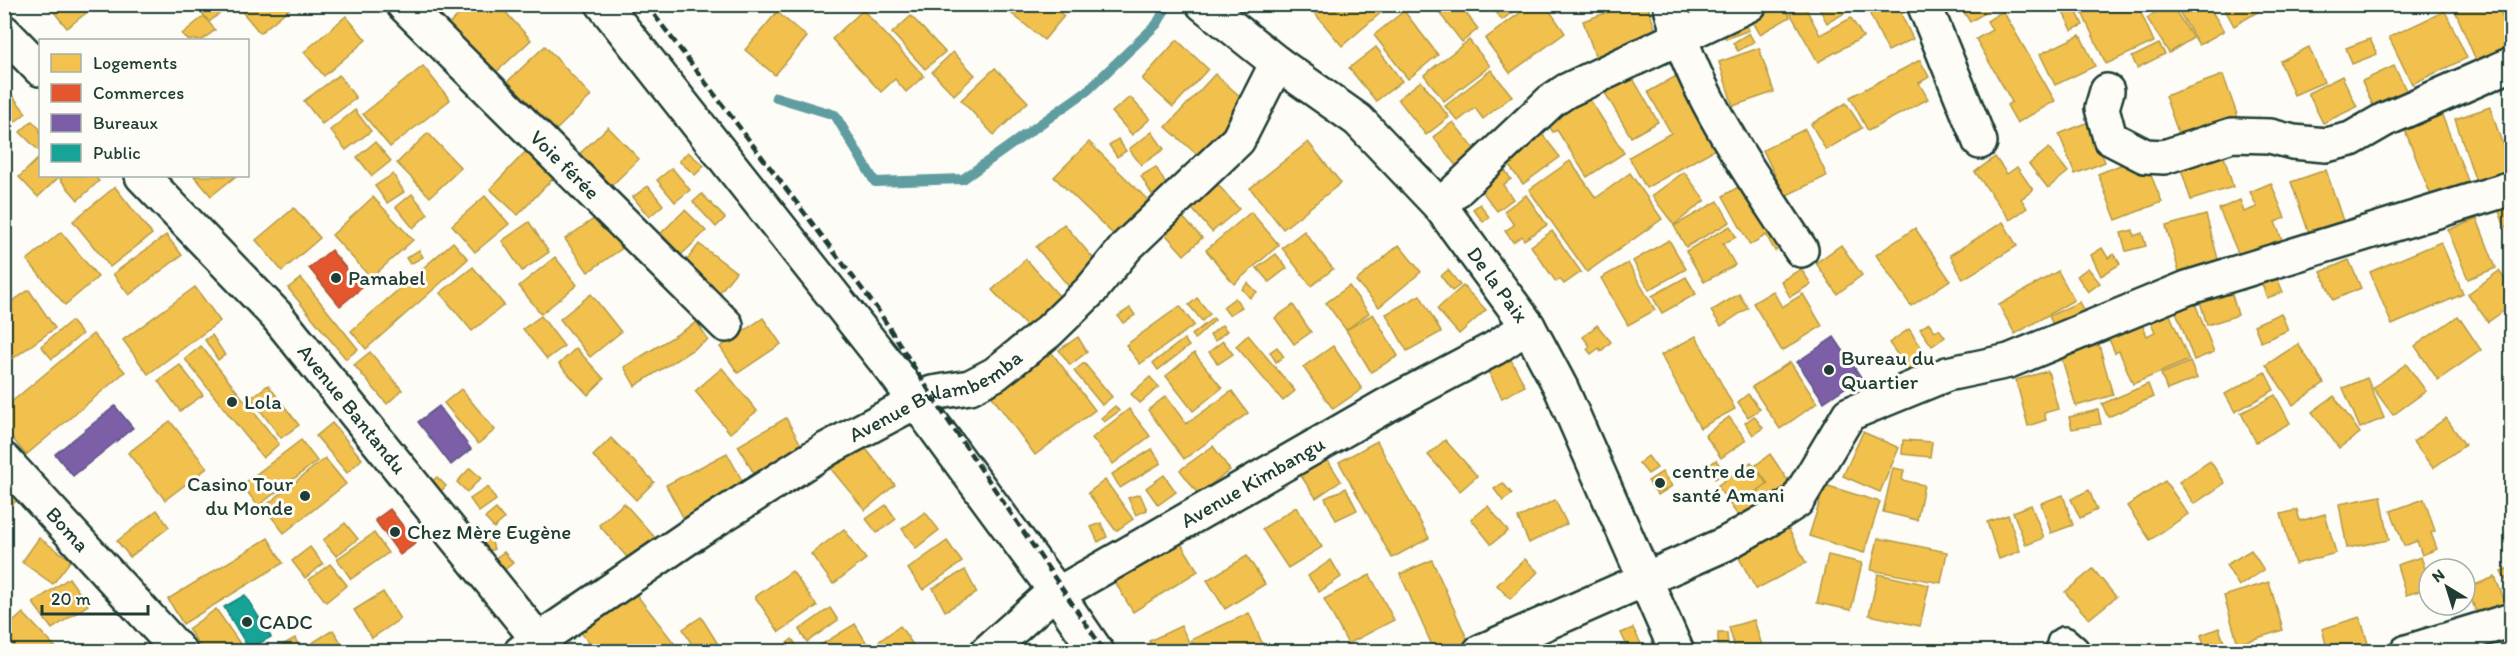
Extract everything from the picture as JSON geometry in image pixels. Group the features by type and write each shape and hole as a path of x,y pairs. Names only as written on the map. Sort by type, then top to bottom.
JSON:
{"street":[{"name":"Voie férée","path":"403,4 726,325"},
{"path":"603,4 916,402 1097,651"},
{"name":"De la Paix","path":"1203,4 1277,63 1358,120 1440,206 1528,326 1561,388 1677,651"},
{"path":"1670,4 1678,38 1720,124 1801,249"},
{"path":"1440,206 1551,101 1566,91 1750,4"},
{"path":"1924,4 1980,142"},
{"path":"4,32 39,68"},
{"name":"Avenue Bulambemba","path":"536,648 699,530 826,449 932,393 970,387 995,374 1049,331 1091,290 1126,246 1238,140 1277,63"},
{"path":"2107,91 2102,108 2110,138 2145,156 2164,157 2232,135 2270,136 2293,142 2326,145 2352,139 2384,120 2511,64"},
{"name":"Avenue Bantandu","path":"143,177 276,315 536,648"},
{"path":"1480,651 1725,544 1797,501 1849,414 1947,374 2009,361 2187,288 2511,188"},
{"name":"Avenue Kimbangu","path":"987,651 1054,591 1063,591 1386,405 1495,348 1528,326"},
{"name":"Boma","path":"4,460 180,651"},
{"path":"2407,651 2511,620"}],"building: Logements":[{"path":"51,4 85,4 90,10 67,28 49,6"},
{"path":"195,4 231,4 209,22"},
{"path":"243,4 295,4 260,33 239,8"},
{"path":"421,4 455,4 435,21"},
{"path":"470,4 498,4 531,40 492,76 446,27"},
{"path":"1000,4 1051,4 1064,16 1044,40"},
{"path":"1307,4 1391,4 1342,46"},
{"path":"1459,4 1478,29 1462,42 1433,5"},
{"path":"1490,4 1523,4 1502,20"},
{"path":"1532,4 1545,4 1565,33 1510,73 1485,39"},
{"path":"1631,4 1647,4 1660,43 1598,64 1583,21"},
{"path":"1771,4 1783,4 1790,17 1760,34 1750,17"},
{"path":"1817,4 1859,4 1859,5 1827,23"},
{"path":"1865,4 1916,4 1917,7 1901,14 1913,39 1888,51"},
{"path":"1959,4 1999,4 1970,22"},
{"path":"2059,4 2073,4 2083,25 2072,30"},
{"path":"2078,4 2137,4 2154,42 2106,64"},
{"path":"2171,4 2193,38 2169,53 2147,18"},
{"path":"2183,4 2213,4 2209,7 2224,31 2199,45 2177,8"},
{"path":"2222,4 2258,4 2261,10 2234,26"},
{"path":"2462,4 2497,4 2512,40 2512,52 2478,65 2454,8"},
{"path":"1804,5 1820,35 1851,18 1863,37 1818,62 1790,13"},
{"path":"863,10 924,76 906,92 895,79 881,92 832,39"},
{"path":"1404,11 1438,55 1408,79 1374,35"},
{"path":"2003,11 2055,101 2017,123 2007,105 2012,102 1976,39 1992,30 1987,21"},
{"path":"2445,11 2467,58 2412,84 2389,37"},
{"path":"777,12 807,37 775,75 745,50"},
{"path":"1742,13 1749,30 1726,39 1719,23"},
{"path":"204,16 215,30 203,39 187,39 182,34"},
{"path":"346,16 366,40 324,76 304,52"},
{"path":"911,16 945,52 925,69 892,33"},
{"path":"1749,33 1754,42 1738,51 1733,43"},
{"path":"2080,35 2095,66 2055,85 2040,54"},
{"path":"2370,39 2377,54 2352,64 2346,48"},
{"path":"1177,40 1208,69 1173,107 1142,79"},
{"path":"1469,40 1490,66 1444,101 1424,75"},
{"path":"2159,44 2165,54 2137,68 2132,57"},
{"path":"545,46 591,96 555,131 508,81"},
{"path":"1376,47 1402,81 1376,101 1349,68"},
{"path":"2309,47 2324,82 2294,95 2280,61"},
{"path":"1759,48 1774,92 1733,106 1719,62"},
{"path":"953,52 975,75 954,95 932,72"},
{"path":"1920,60 1929,77 1919,83 1928,99 1868,131 1850,97"},
{"path":"423,66 450,100 390,147 363,114"},
{"path":"2394,66 2411,100 2378,116 2362,81"},
{"path":"995,68 1028,102 994,135 961,100"},
{"path":"1491,70 1512,96 1483,119 1475,108 1458,121 1445,106"},
{"path":"1215,74 1251,106 1202,159 1166,127"},
{"path":"339,75 356,98 322,124 304,101"},
{"path":"1631,75 1658,122 1631,137 1604,91"},
{"path":"1678,75 1719,147 1646,188 1629,157 1671,133 1648,92"},
{"path":"2223,75 2240,123 2182,143 2165,96"},
{"path":"2342,76 2357,107 2323,123 2308,93"},
{"path":"1421,81 1449,117 1426,135 1398,99"},
{"path":"7,89 26,113 9,127 4,121 4,91"},
{"path":"1587,95 1624,153 1587,177 1557,130 1553,132 1545,121"},
{"path":"1130,97 1150,119 1132,135 1112,112"},
{"path":"1846,103 1862,128 1826,150 1811,124"},
{"path":"2490,107 2512,173 2477,185 2455,119"},
{"path":"2439,108 2469,183 2432,198 2402,123"},
{"path":"355,110 371,131 346,150 330,130"},
{"path":"2096,119 2097,142 2105,162 2075,174 2059,134"},
{"path":"32,121 39,128 39,149 38,150 20,132"},
{"path":"1453,122 1481,157 1461,172 1433,137"},
{"path":"608,127 639,159 607,190 576,157"},
{"path":"1805,129 1827,176 1785,196 1763,150"},
{"path":"1539,130 1560,157 1523,184 1502,157"},
{"path":"1152,132 1164,149 1141,165 1129,149"},
{"path":"428,133 461,168 430,197 397,163"},
{"path":"1118,139 1126,151 1117,157 1109,145"},
{"path":"375,142 391,161 372,176 357,157"},
{"path":"1089,142 1148,200 1114,235 1054,177"},
{"path":"1308,142 1341,183 1283,229 1250,188"},
{"path":"529,148 557,174 518,215 490,189"},
{"path":"2049,148 2068,172 2048,188 2029,164"},
{"path":"688,152 704,166 695,175 679,161"},
{"path":"2223,153 2233,187 2191,200 2180,166"},
{"path":"2143,156 2162,202 2116,220 2098,174"},
{"path":"1995,157 2007,174 2017,167 2033,190 2021,199 2027,208 2010,220 1975,172"},
{"path":"39,158 39,177 59,177 38,197 19,177"},
{"path":"1570,161 1596,198 1630,173 1662,219 1587,272 1529,190"},
{"path":"1500,164 1511,179 1503,185 1513,199 1497,211 1475,182"},
{"path":"1156,167 1169,190 1154,198 1141,176"},
{"path":"672,168 690,190 675,202 657,180"},
{"path":"2326,170 2344,224 2310,236 2291,182"},
{"path":"1684,172 1705,200 1674,225 1652,196"},
{"path":"393,174 404,192 387,203 375,186"},
{"path":"1209,174 1239,209 1212,232 1182,197"},
{"path":"63,177 95,177 99,181 78,200 60,179"},
{"path":"195,177 235,177 211,196"},
{"path":"1748,181 1785,245 1775,251 1766,235 1750,245 1723,196"},
{"path":"2271,183 2285,218 2275,222 2284,245 2242,262 2219,209 2240,200 2244,212 2257,207 2250,192"},
{"path":"648,186 663,205 649,217 633,197"},
{"path":"115,187 152,234 110,267 73,221"},
{"path":"2512,192 2512,225 2505,227 2494,198"},
{"path":"412,194 428,214 413,228 396,207"},
{"path":"702,194 725,218 716,227 693,202"},
{"path":"1526,195 1547,225 1524,240 1522,236 1513,242 1505,231 1514,225 1504,211"},
{"path":"485,196 509,224 475,252 452,225"},
{"path":"373,197 413,240 371,278 332,235"},
{"path":"1718,201 1730,222 1686,247 1674,226"},
{"path":"1480,204 1489,217 1483,222 1473,209"},
{"path":"294,208 320,238 282,271 256,240"},
{"path":"685,210 706,231 681,255 661,233"},
{"path":"1177,211 1202,238 1184,255 1159,227"},
{"path":"1251,212 1279,245 1234,284 1206,250"},
{"path":"601,214 624,247 588,272 565,239"},
{"path":"2206,215 2221,270 2182,282 2166,226"},
{"path":"2477,219 2496,268 2468,279 2448,230"},
{"path":"529,222 549,252 522,271 502,241"},
{"path":"2003,222 2017,246 1963,279 1950,255"},
{"path":"1064,224 1098,264 1070,288 1036,247"},
{"path":"1730,226 1736,237 1723,244 1735,265 1704,282 1686,251"},
{"path":"1915,228 1950,280 1911,306 1876,255"},
{"path":"2133,230 2134,236 2142,233 2146,246 2126,251 2121,233"},
{"path":"1304,231 1333,269 1311,286 1282,248"},
{"path":"1552,231 1581,272 1564,284 1560,279 1556,282 1531,246"},
{"path":"61,232 98,277 65,305 27,260"},
{"path":"166,235 182,255 129,295 113,274"},
{"path":"1669,240 1686,269 1649,290 1633,261"},
{"path":"453,242 468,259 366,349 351,331"},
{"path":"2441,242 2463,294 2392,325 2370,272"},
{"path":"699,244 736,272 720,292 683,265"},
{"path":"1399,245 1421,272 1379,307 1356,281"},
{"path":"1841,245 1862,275 1837,294 1816,263"},
{"path":"2102,248 2108,258 2114,254 2120,264 2101,276 2091,255"},
{"path":"419,250 423,257 410,264 406,258"},
{"path":"1276,254 1287,268 1269,282 1257,268"},
{"path":"555,257 577,285 541,314 519,286"},
{"path":"1026,259 1061,298 1028,328 992,290"},
{"path":"2349,260 2361,288 2333,300 2321,272"},
{"path":"1628,263 1655,310 1628,325 1601,278"},
{"path":"473,267 504,305 472,331 440,293"},
{"path":"2088,268 2100,283 2088,292 2077,276"},
{"path":"1801,269 1811,284 1790,297 1781,281"},
{"path":"1448,270 1460,285 1452,291 1441,276"},
{"path":"2058,271 2074,300 2015,334 1999,305"},
{"path":"2499,271 2512,289 2512,305 2488,322 2468,294"},
{"path":"2275,273 2283,292 2267,298 2260,279"},
{"path":"1686,277 1696,294 1662,313 1652,296"},
{"path":"301,278 358,349 346,359 288,288"},
{"path":"1248,283 1257,292 1250,298 1242,289"},
{"path":"1349,286 1369,313 1346,330 1326,303"},
{"path":"1463,286 1486,310 1459,334 1437,309"},
{"path":"195,287 220,321 148,374 123,340"},
{"path":"2230,288 2238,315 2207,325 2199,298"},
{"path":"29,290 55,328 4,365 4,307"},
{"path":"1773,291 1782,307 1803,294 1822,326 1782,351 1753,303"},
{"path":"591,294 621,332 590,357 560,319"},
{"path":"1739,294 1748,308 1721,326 1711,311"},
{"path":"1420,295 1441,332 1407,351 1386,314"},
{"path":"1197,298 1210,314 1202,321 1189,305"},
{"path":"1235,298 1242,307 1229,315 1223,307"},
{"path":"2194,301 2214,352 2194,360 2175,309"},
{"path":"2079,302 2085,313 2055,329 2049,316"},
{"path":"1293,305 1311,332 1294,344 1275,318"},
{"path":"1180,306 1194,325 1140,364 1126,345"},
{"path":"1130,308 1135,315 1123,323 1118,316"},
{"path":"2168,310 2189,360 2133,384 2119,351 2115,353 2109,339 2142,324 2147,336 2155,332 2149,318"},
{"path":"2281,313 2288,330 2261,342 2254,325"},
{"path":"1373,314 1398,356 1371,372 1346,330"},
{"path":"541,316 564,346 547,359 523,329"},
{"path":"2458,316 2481,350 2438,380 2415,346"},
{"path":"763,318 781,344 738,373 720,347"},
{"path":"1213,318 1215,320 1195,339 1192,335"},
{"path":"71,321 82,334 52,359 41,346"},
{"path":"697,322 708,340 635,386 624,367"},
{"path":"1929,323 1935,331 1939,329 1945,337 1932,346 1920,329"},
{"path":"1222,325 1227,331 1215,341 1210,335"},
{"path":"1597,325 1611,342 1601,351 1599,348 1591,354 1587,349 1590,346 1583,337"},
{"path":"1909,329 1932,363 1913,376 1889,343"},
{"path":"93,334 125,372 26,455 4,428 4,408"},
{"path":"212,335 225,355 218,360 205,340"},
{"path":"1248,335 1295,391 1283,401 1236,346"},
{"path":"1696,336 1735,409 1700,428 1661,355"},
{"path":"1078,337 1087,352 1070,365 1059,350"},
{"path":"1184,339 1189,346 1158,370 1153,363"},
{"path":"1223,341 1233,354 1218,364 1209,352"},
{"path":"2298,344 2324,383 2293,405 2266,365"},
{"path":"2099,345 2113,395 2076,406 2061,356"},
{"name":"Lola","path":"201,346 279,444 263,458 185,359"},
{"path":"1333,346 1362,389 1333,409 1303,367"},
{"path":"1277,347 1284,357 1276,362 1270,352"},
{"path":"576,348 604,379 588,395 559,364"},
{"path":"1049,349 1095,410 1035,455 990,394"},
{"path":"370,352 402,390 387,404 354,365"},
{"path":"1194,353 1222,388 1193,411 1166,376"},
{"path":"1509,356 1525,386 1502,398 1487,369"},
{"path":"1790,362 1817,403 1780,429 1752,387"},
{"path":"2190,362 2197,378 2167,390 2161,374"},
{"path":"1084,363 1112,397 1102,405 1074,371"},
{"path":"2406,364 2426,391 2393,415 2373,388"},
{"path":"180,365 203,395 180,411 158,381"},
{"path":"722,368 757,411 730,433 695,391"},
{"path":"2048,371 2058,409 2044,413 2046,420 2028,426 2016,380"},
{"path":"2265,372 2274,390 2235,412 2225,394"},
{"path":"1150,377 1159,387 1140,403 1131,394"},
{"path":"2367,378 2384,418 2360,428 2343,388"},
{"path":"2148,384 2153,397 2108,417 2102,404"},
{"path":"268,385 299,425 281,438 251,398"},
{"path":"461,389 495,430 478,444 444,403"},
{"path":"1232,391 1248,413 1184,459 1148,410 1166,396 1186,424"},
{"path":"1748,394 1760,409 1748,417 1738,402"},
{"path":"2275,395 2290,423 2256,442 2241,413"},
{"path":"2334,396 2360,433 2339,448 2312,412"},
{"path":"1115,406 1119,411 1104,422 1101,418"},
{"path":"1129,409 1150,436 1113,464 1092,438"},
{"path":"2098,410 2101,424 2072,429 2069,417"},
{"path":"1754,416 1763,428 1753,435 1745,423"},
{"path":"1729,417 1746,440 1721,458 1705,435"},
{"path":"786,418 804,450 756,477 738,446"},
{"path":"2446,418 2465,445 2433,468 2413,442"},
{"path":"170,421 207,468 165,500 128,453"},
{"path":"332,423 362,459 347,473 316,436"},
{"path":"1863,432 1899,448 1880,492 1843,476"},
{"path":"611,438 654,482 636,500 593,456"},
{"path":"301,440 317,461 258,506 242,485"},
{"path":"1445,440 1477,476 1460,491 1428,455"},
{"path":"1903,440 1932,442 1930,457 1902,454"},
{"path":"1377,441 1429,538 1392,558 1339,462"},
{"path":"862,444 895,485 865,510 831,469"},
{"path":"1213,446 1230,470 1198,494 1180,470"},
{"path":"1152,449 1161,463 1120,488 1112,474"},
{"path":"727,453 745,486 684,519 666,485"},
{"path":"1770,454 1797,494 1764,517 1750,497 1768,484 1755,466"},
{"path":"1325,456 1341,481 1316,498 1299,473"},
{"path":"1648,456 1657,468 1648,474 1639,463"},
{"name":"Casino Tour du Monde","path":"325,458 346,484 284,533 264,507"},
{"path":"1716,460 1724,472 1715,479 1707,467"},
{"path":"2210,461 2225,483 2194,504 2179,482"},
{"path":"1751,462 1767,484 1748,497 1761,516 1746,527 1717,486"},
{"path":"470,468 481,478 467,492 457,482"},
{"path":"1893,468 1904,470 1902,480 1924,485 1917,520 1883,512"},
{"name":"centre de santé Amani","path":"1662,472 1672,486 1658,495 1648,481"},
{"path":"1164,475 1176,492 1158,505 1146,488"},
{"path":"437,477 446,486 438,494 429,484"},
{"path":"1105,480 1133,519 1116,531 1088,493"},
{"path":"4,481 19,499 4,510"},
{"path":"2165,481 2188,514 2150,540 2127,506"},
{"path":"1503,483 1512,494 1503,501 1494,489"},
{"path":"1825,485 1880,502 1864,553 1809,536"},
{"path":"488,487 496,500 479,512 470,499"},
{"path":"1346,488 1357,510 1336,520 1325,498"},
{"path":"2089,490 2097,510 2080,518 2071,499"},
{"path":"1140,494 1147,510 1136,515 1128,498"},
{"path":"2063,495 2073,525 2051,533 2041,503"},
{"path":"2381,496 2389,540 2347,548 2339,504"},
{"path":"2424,499 2435,531 2431,533 2437,549 2422,555 2417,541 2404,546 2391,511"},
{"path":"1555,500 1567,524 1529,543 1518,518"},
{"path":"624,503 658,541 633,564 599,525"},
{"path":"886,505 896,519 877,533 866,519"},
{"path":"2031,505 2044,538 2026,545 2013,512"},
{"path":"1488,506 1508,531 1491,544 1471,519"},
{"path":"1296,507 1322,547 1288,568 1262,529"},
{"path":"496,509 504,519 494,528 485,518"},
{"path":"157,510 169,527 130,557 117,541"},
{"path":"2297,510 2300,521 2325,514 2336,553 2295,564 2281,514"},
{"path":"925,512 939,530 916,548 902,529"},
{"path":"2008,515 2020,551 1999,559 1987,522"},
{"path":"1783,518 1806,563 1756,589 1732,545"},
{"path":"345,523 358,539 336,556 323,540"},
{"path":"1101,523 1107,537 1098,542 1091,527"},
{"path":"844,529 866,559 833,584 811,554"},
{"path":"374,533 388,553 351,579 337,559"},
{"path":"1177,537 1198,571 1133,612 1112,577"},
{"path":"39,538 71,560 53,584 22,562"},
{"path":"268,538 283,563 183,624 168,599"},
{"path":"1878,538 1947,552 1941,583 1871,570"},
{"path":"491,539 494,549 482,554 478,543"},
{"path":"947,541 962,562 923,590 908,569"},
{"path":"310,547 323,564 305,578 292,561"},
{"path":"2251,550 2264,570 2239,586 2226,565"},
{"path":"504,552 513,563 503,571 494,559"},
{"path":"1828,555 1862,563 1851,610 1817,603"},
{"path":"1247,556 1265,584 1225,609 1207,580"},
{"path":"2417,558 2417,592 2406,595 2397,565"},
{"path":"1525,559 1538,572 1510,599 1497,585"},
{"path":"1331,560 1341,577 1319,592 1308,576"},
{"path":"1432,560 1469,643 1450,652 1435,652 1400,574"},
{"path":"330,564 347,585 326,602 309,580"},
{"path":"2512,566 2512,587 2510,588 2501,572"},
{"path":"2093,569 2116,597 2089,619 2065,592"},
{"path":"965,570 977,593 945,611 933,588"},
{"path":"792,571 817,606 779,632 755,597"},
{"path":"1878,574 1929,585 1920,626 1869,615"},
{"path":"1370,575 1394,620 1348,644 1324,599"},
{"path":"2495,577 2509,611 2480,622 2477,614 2477,584"},
{"path":"69,578 88,605 52,629 33,603"},
{"path":"2269,582 2283,630 2238,644 2224,596"},
{"path":"632,589 681,652 596,652 579,630"},
{"path":"383,592 400,619 372,638 354,610"},
{"path":"830,608 838,620 807,642 799,630"},
{"path":"216,609 243,648 238,652 204,652 188,629"},
{"path":"23,613 58,652 4,652 4,630"},
{"path":"1249,613 1266,652 1196,652 1191,640"},
{"path":"701,617 723,652 696,652 683,629"},
{"path":"2360,617 2370,650 2328,652 2322,629"},
{"path":"1754,620 1764,652 1736,652 1729,627"},
{"path":"855,624 872,652 816,652 814,649"},
{"path":"900,626 918,652 878,652 874,645"},
{"path":"1181,626 1194,652 1154,652 1149,641"},
{"path":"1633,628 1641,644 1629,650 1621,633"},
{"path":"2219,628 2224,642 2205,648 2201,635"},
{"path":"333,630 346,650 317,652 312,643"},
{"path":"1718,633 1727,633 1728,645 1718,645"},
{"path":"295,638 302,652 270,652"},
{"path":"792,639 801,652 776,652"}],"building: Commerces":[{"name":"Pamabel","path":"331,250 362,288 340,306 309,268"},
{"name":"Chez Mère Eugène","path":"390,509 416,543 400,555 375,520"}],"building: Bureaux":[{"name":"Bureau du Quartier","path":"1834,337 1861,377 1824,402 1797,362"},
{"path":"115,406 133,428 73,476 55,454"},
{"path":"439,406 471,449 451,465 418,422"}],"building: Public":[{"name":"CADC","path":"245,595 271,637 249,649 224,607"}],"waterway":[{"path":"776,97 835,115 875,182 963,179 1088,90 1157,24 1168,4"}],"railway":[{"path":"646,4 878,310 945,416 1105,652"}],"place":[{"name":"Pamabel","path":"336,278"},
{"name":"Bureau du Quartier","path":"1829,370"},
{"name":"Lola","path":"232,402"},
{"name":"centre de santé Amani","path":"1660,483"},
{"name":"Casino Tour du Monde","path":"305,496"},
{"name":"Chez Mère Eugène","path":"395,532"},
{"name":"CADC","path":"247,622"}]}
